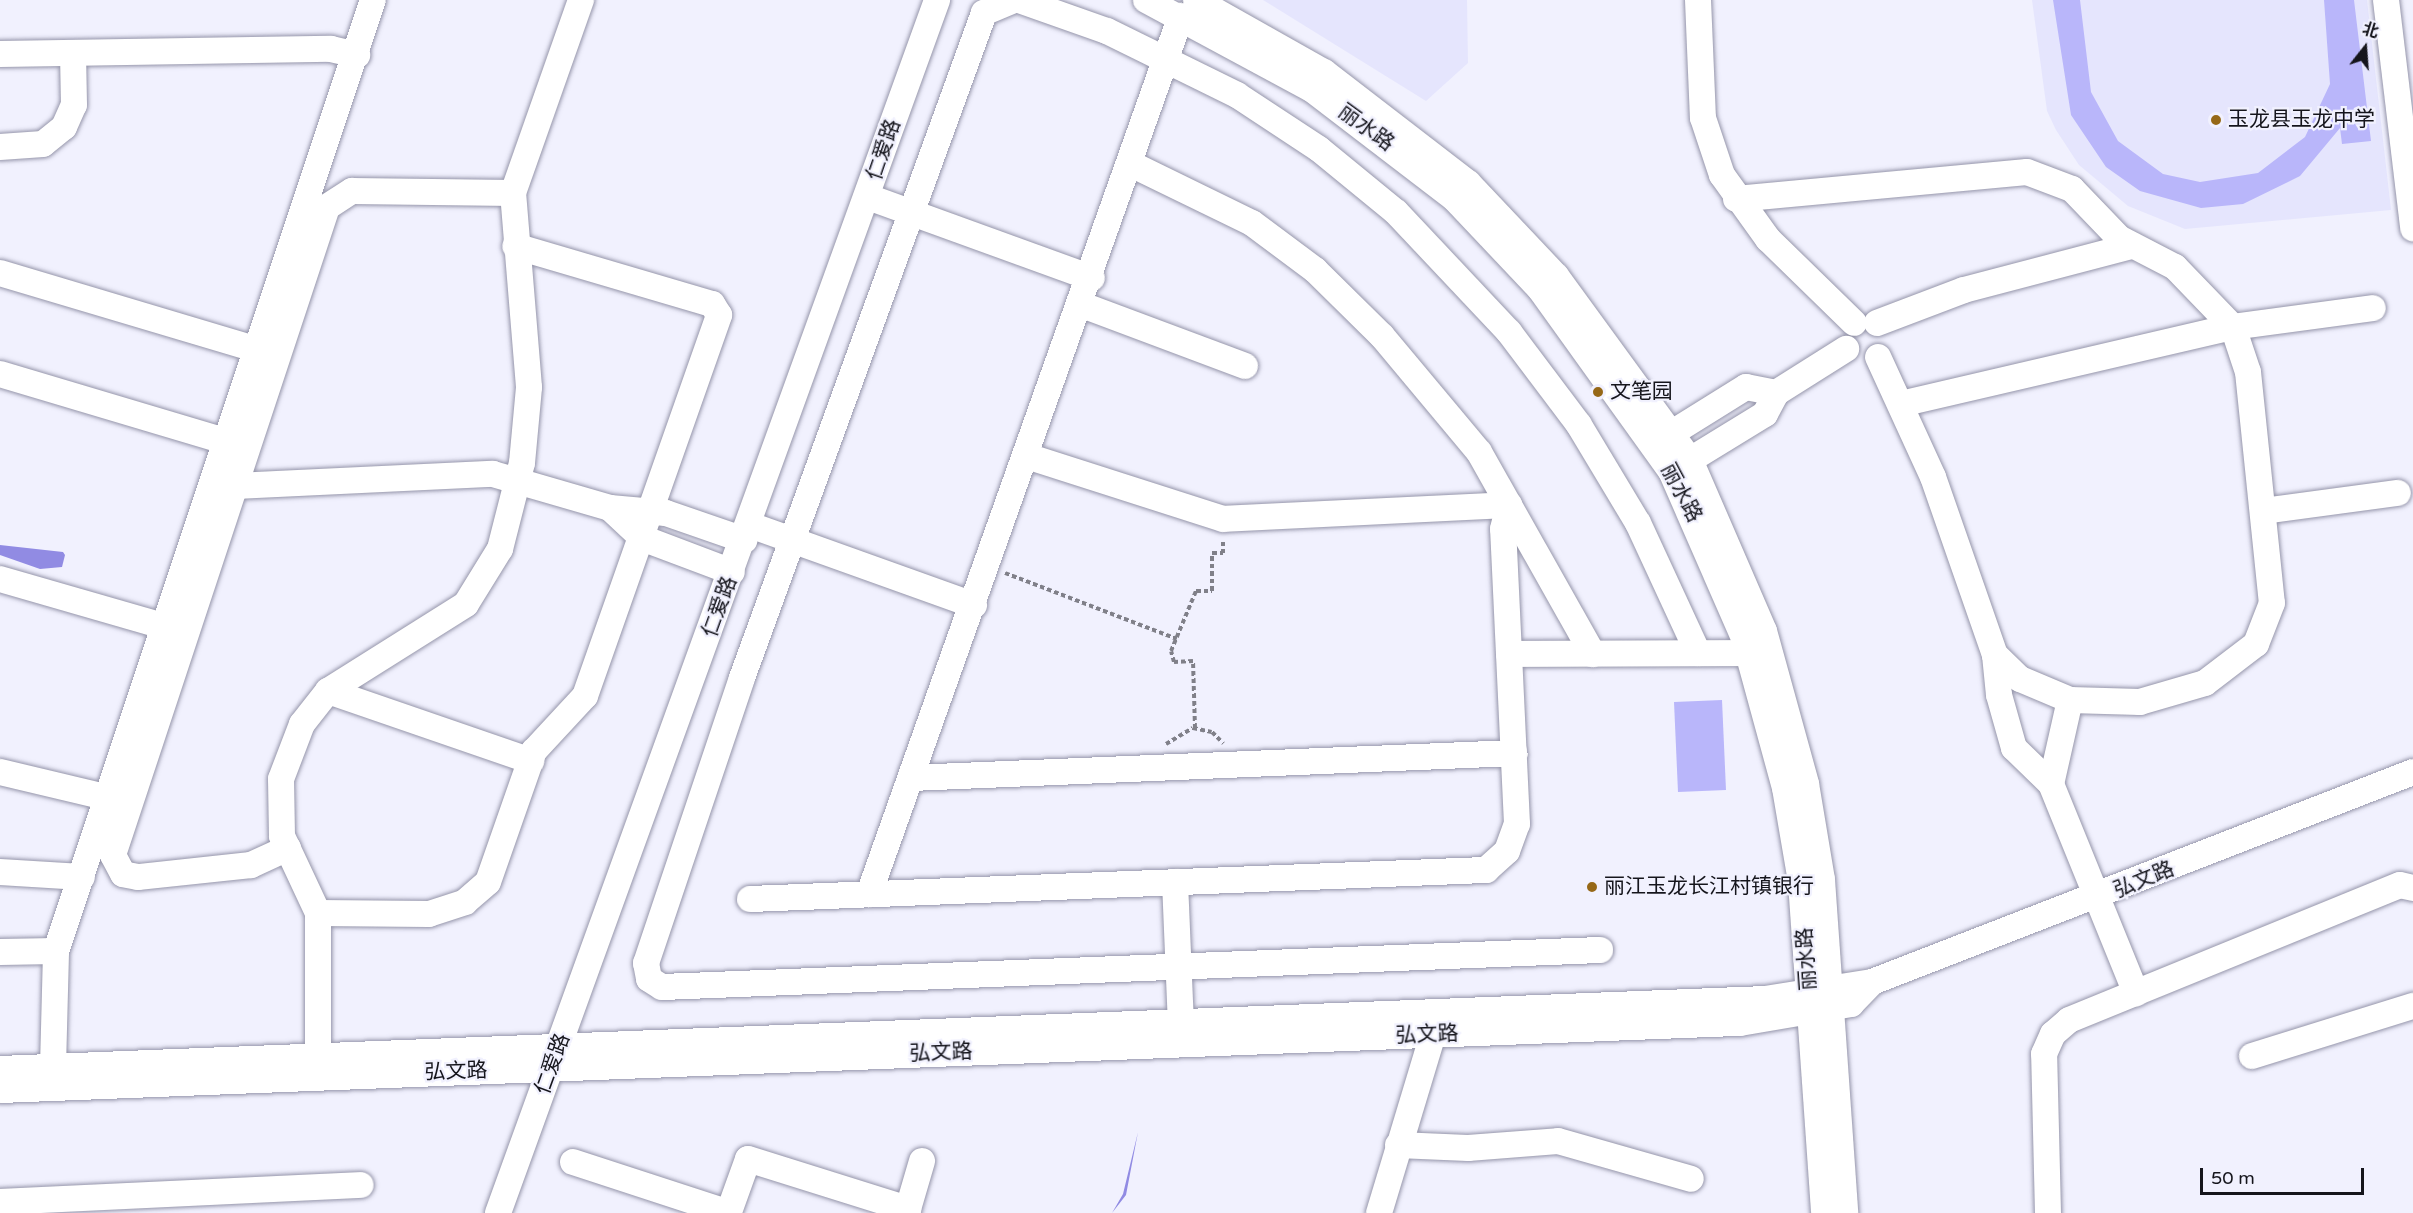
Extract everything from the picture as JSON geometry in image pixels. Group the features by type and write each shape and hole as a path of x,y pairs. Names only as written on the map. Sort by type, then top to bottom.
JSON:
{"street":[{"path":"53,1067 56,951 357,55 373,0"},
{"path":"318,1056 318,913 288,848 278,809 281,779 302,724 328,691 466,604 500,549 518,480 529,347 515,246 513,193 581,0"},
{"name":"仁爱路","path":"498,1213 747,532 937,0"},
{"path":"1014,0 984,13 792,540 646,963 649,980 662,987 1600,950"},
{"path":"1019,0 1167,58 1319,149 1396,212 1472,288 1545,378 1610,473 1664,574 1698,653"},
{"name":"丽水路","path":"1146,0 1189,8 1324,72 1468,183 1556,276 1690,460 1742,573 1794,732 1816,838 1824,1213"},
{"path":"1698,0 1703,118 1713,154 1736,199 1768,239 1866,323 1886,344 1878,357 1862,362 1846,349 1844,336 1866,323 1972,287 2132,246"},
{"path":"2386,0 2413,228"},
{"path":"869,894 1133,165 1167,58 1189,8"},
{"name":"丽水路","path":"1189,8 1361,123 1497,239 1581,342 1671,471 1723,581 1749,653 1795,842 1820,1000 1845,1213"},
{"path":"0,54 332,49 357,55"},
{"path":"0,147 43,144 64,127 74,105 73,53"},
{"path":"1133,165 1219,203 1315,270 1448,411 1509,505 1593,654"},
{"path":"1736,199 2027,172 2072,189 2104,226 2132,246 2175,267 2233,327 2248,372 2272,603 2263,634 2249,654 2205,683 2166,698 2114,704 2070,700 2020,679 1995,655"},
{"path":"288,848 251,865 138,877 123,874 114,862 327,207 336,197 352,191 513,193"},
{"path":"868,197 1092,278"},
{"path":"318,913 429,914 465,902 488,882 531,761 550,729 585,696 719,315 712,304 515,246"},
{"path":"0,273 258,350"},
{"path":"1082,305 1245,366"},
{"path":"1901,404 2233,327 2373,308"},
{"path":"1690,460 1765,414 1776,393 1846,349"},
{"path":"1878,357 1901,404 1947,515 1995,655 1999,695 2014,748 2051,784 2136,993"},
{"path":"0,374 228,442"},
{"path":"1672,433 1746,387 1776,393"},
{"path":"1027,456 1222,519 1509,505"},
{"path":"235,486 493,474 610,508 652,510 792,540 974,605"},
{"path":"2264,512 2398,493"},
{"path":"750,899 1486,870 1508,851 1517,824 1503,529 1509,505"},
{"path":"610,508 642,538 732,572"},
{"path":"0,579 166,627"},
{"path":"1509,654 1749,653"},
{"path":"328,691 531,761"},
{"path":"2051,784 2070,700"},
{"path":"911,778 1514,753"},
{"path":"0,772 109,798"},
{"name":"弘文路","path":"0,1069 318,1056 555,1058 1433,1034 1740,1023 1872,982 2096,899 2413,772"},
{"path":"0,872 82,877"},
{"path":"1175,882 1181,1023"},
{"path":"2048,1213 2044,1054 2053,1034 2069,1020 2400,885 2413,888"},
{"path":"0,952 56,951"},
{"name":"弘文路","path":"0,1090 1181,1023 1820,1000"},
{"path":"2252,1056 2413,1006"},
{"path":"1377,1212 1433,1034"},
{"path":"1398,1145 1468,1148 1557,1141 1691,1179"},
{"path":"573,1162 729,1211 748,1159 908,1209 922,1161"},
{"path":"0,1202 99,1205 361,1185"}],"path":[{"path":"1195,728 1193,661 1174,662 1177,639 1196,591 1212,591 1212,553 1223,553 1222,519"},
{"path":"988,566 1177,639"}],"shaded area":[{"path":"1263,0 1467,0 1468,63 1426,101"},
{"name":"玉龙县玉龙中学","path":"2032,0 2367,0 2391,210 2185,229 2128,206 2079,165 2056,130 2047,111"},
{"path":"2053,0 2080,0 2091,92 2118,141 2163,174 2200,182 2258,173 2305,137 2330,84 2324,0 2354,0 2371,141 2342,144 2340,128 2300,176 2243,204 2201,208 2140,191 2106,167 2071,115"},
{"path":"0,545 63,552 65,555 62,567 40,569 0,555"},
{"path":"1722,700 1726,790 1678,792 1674,702"},
{"path":"1138,1132 1126,1195 1112,1213 1123,1194"}],"place":[{"name":"玉龙县玉龙中学","path":"2216,120"},
{"name":"文笔园","path":"1598,392"},
{"name":"丽江玉龙长江村镇银行","path":"1592,887"}]}
